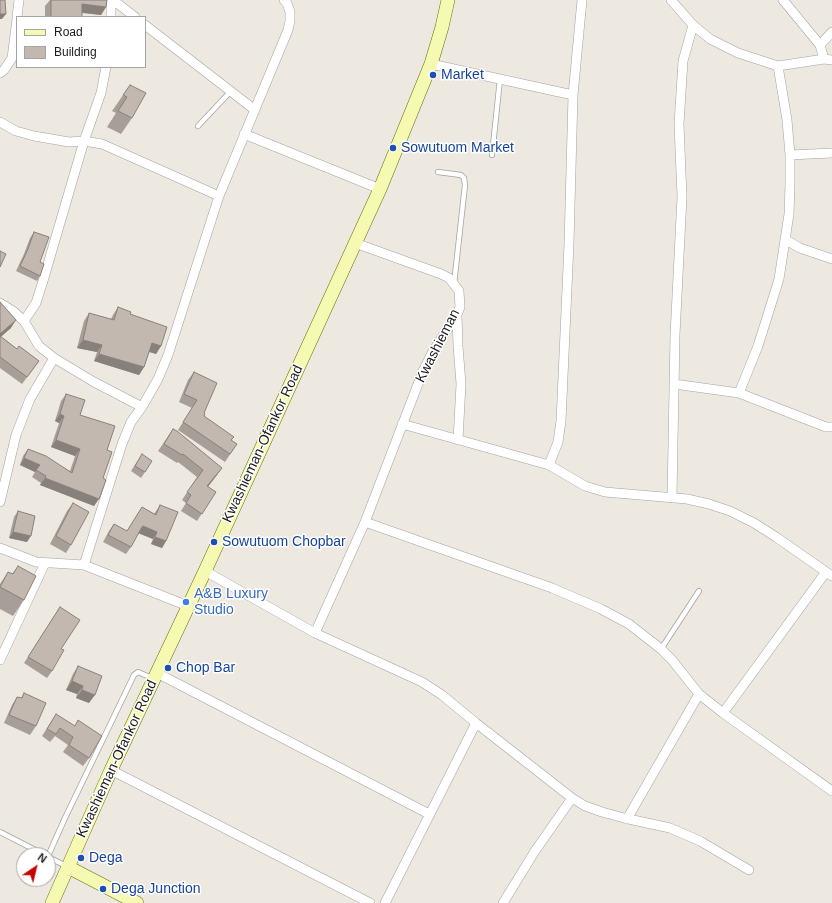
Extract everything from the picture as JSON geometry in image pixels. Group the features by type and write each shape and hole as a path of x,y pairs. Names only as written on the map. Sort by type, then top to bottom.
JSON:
{"main road":[{"name":"Kwashieman-Ofankor Road","path":"52,903 111,770 205,571 380,189 430,64 442,27 448,0"},
{"path":"68,867 137,903"}],"street":[{"path":"17,16 19,0"},
{"path":"110,16 112,0 134,16"},
{"path":"84,565 122,444 131,422 158,380 168,355 218,196 288,30 290,12 287,3 284,0"},
{"path":"549,465 558,442 561,421 569,244 573,95 582,0"},
{"path":"671,0 693,25 710,39 738,54 778,66 828,59 820,45 783,0"},
{"path":"672,498 675,335 682,197 679,124 683,61 693,25"},
{"path":"0,73 4,70 12,58 16,26"},
{"path":"146,26 254,110"},
{"path":"820,45 832,32"},
{"path":"430,64 573,95"},
{"path":"739,393 758,346 770,310 779,279 786,240 789,214 790,155 787,120 778,66"},
{"path":"24,321 36,303 56,241 84,141 101,93 106,68"},
{"path":"0,122 16,131 34,136 69,142 84,141 102,144 218,196"},
{"path":"244,134 380,189"},
{"path":"790,155 832,153"},
{"path":"786,240 800,248 832,259"},
{"path":"355,243 441,274 449,278 454,284"},
{"name":"Kwashieman","path":"315,633 365,522 423,371 457,315 460,307 460,297 459,291 454,284"},
{"path":"0,303 13,311 24,321 39,346 54,358 94,382 142,407"},
{"path":"457,315 461,384 458,440"},
{"path":"0,502 16,435 30,399 54,358"},
{"path":"674,384 739,393 826,427 832,427"},
{"path":"402,424 549,465 585,486 605,492 687,499 730,511 754,523 829,574 724,713"},
{"path":"365,522 552,588 601,609 629,624 661,649 672,660 699,694 832,791"},
{"path":"0,548 27,560 44,563 84,565 188,606"},
{"path":"0,660 44,563"},
{"path":"205,571 315,633 422,682 442,695 572,798 585,806 627,819 670,828 700,840 749,870"},
{"path":"155,676 429,814"},
{"path":"627,819 699,694"},
{"path":"385,903 476,723"},
{"path":"111,770 370,903"},
{"path":"503,903 535,851 572,798"}],"lane":[{"path":"492,155 500,79"},
{"path":"198,126 231,91"},
{"path":"438,172 461,175 464,178 465,185 454,284"},
{"path":"661,649 699,591"},
{"path":"52,847 134,675 138,672 155,676"},
{"path":"0,832 29,847"},
{"path":"56,861 68,867"}],"building":[{"path":"0,0 5,0 6,14 0,14"},
{"path":"51,0 107,0 106,7 82,4 82,16 51,16"},
{"path":"130,85 146,93 132,118 118,111 127,97 123,95"},
{"path":"34,232 49,237 40,262 44,264 40,276 20,266"},
{"path":"0,251 6,254 0,267"},
{"path":"0,302 16,320 0,334"},
{"path":"118,307 131,312 130,314 167,327 161,346 152,343 144,367 99,354 102,345 83,340 89,313 114,320"},
{"path":"0,336 17,349 19,346 39,361 27,377 0,357"},
{"path":"194,372 217,383 204,416 234,437 231,440 237,444 230,454 183,422 197,400 184,394"},
{"path":"66,394 85,400 80,415 115,426 107,450 112,452 103,478 106,480 99,499 45,478 46,476 36,470 40,465 24,458 28,449 46,456 72,473 80,449 56,440 64,416 60,414"},
{"path":"173,429 222,468 207,486 216,492 202,514 186,503 191,495 187,492 203,470 183,454 182,455 164,444"},
{"path":"142,454 152,461 145,472 135,466"},
{"path":"73,503 89,512 71,545 56,536"},
{"path":"160,505 178,512 166,541 155,537 157,532 143,526 131,547 108,535 114,524 127,531 142,507 156,515"},
{"path":"18,511 35,516 31,536 13,532"},
{"path":"18,566 36,576 24,600 0,587 8,572 13,574"},
{"path":"60,607 80,620 61,649 64,650 52,671 28,657"},
{"path":"78,666 102,676 95,695 82,690 83,686 72,681"},
{"path":"24,693 46,703 36,726 9,715 17,697 22,698"},
{"path":"56,714 75,726 78,720 102,736 89,758 69,745 73,737 60,728 56,734 47,729"}],"place":[{"name":"Market","path":"433,75"},
{"name":"Sowutuom Market","path":"393,148"},
{"name":"Sowutuom Chopbar","path":"214,542"},
{"name":"A&B Luxury Studio","path":"186,602"},
{"name":"Chop Bar","path":"168,668"},
{"name":"Dega","path":"81,858"},
{"name":"Dega Junction","path":"103,889"}]}
